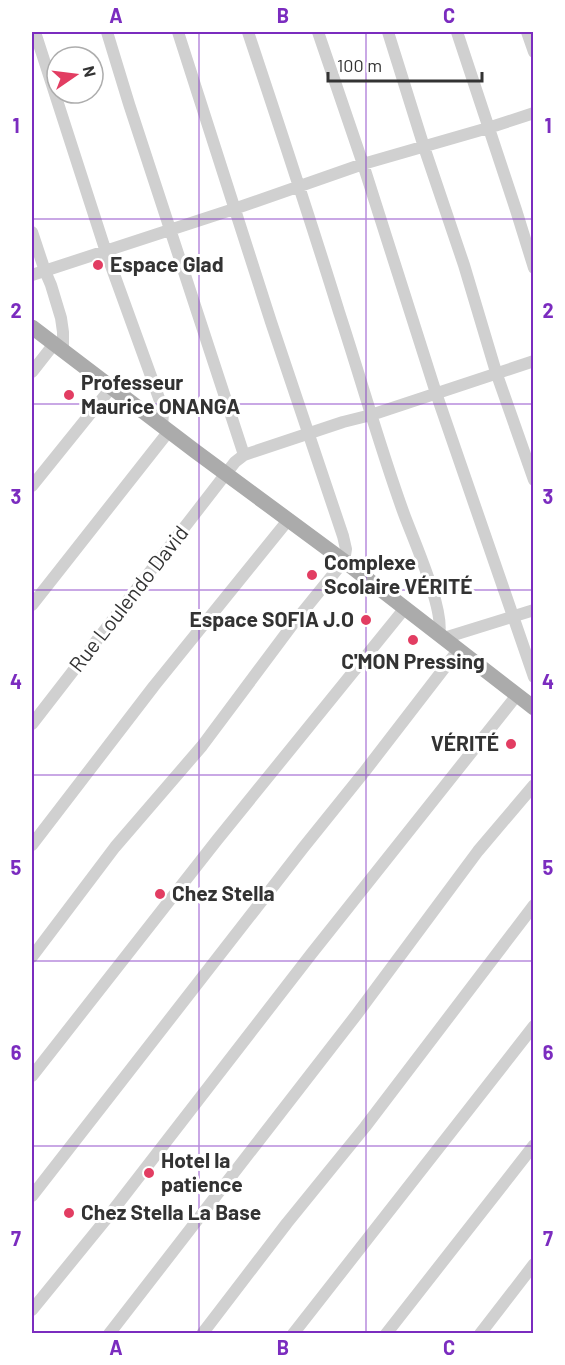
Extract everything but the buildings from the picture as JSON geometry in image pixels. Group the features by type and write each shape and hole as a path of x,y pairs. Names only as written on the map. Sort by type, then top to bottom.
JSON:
{"main road":[{"path":"32,327 165,429 289,519 534,708"}],"street":[{"path":"32,605 165,429 160,401 106,252 35,32"},
{"path":"107,32 244,455 534,361"},
{"path":"32,957 116,847 202,746 293,624 344,561 346,549 178,32"},
{"path":"248,32 300,186 402,508 435,597 441,637 534,610"},
{"path":"318,32 436,393 534,677"},
{"path":"388,32 464,265 496,372 534,480"},
{"path":"457,32 534,268"},
{"path":"527,32 534,52"},
{"path":"32,275 363,164 488,128 534,112"},
{"path":"32,232 51,285 63,332 58,348 32,372"},
{"path":"32,486 111,388"},
{"name":"Rue Loulendo David","path":"32,724 226,473 244,455"},
{"path":"32,845 154,686 289,519"},
{"path":"32,1076 224,831 405,608"},
{"path":"32,1196 459,649"},
{"path":"32,1310 114,1209 312,953 517,695"},
{"path":"109,1334 357,1014 478,851 534,785"},
{"path":"202,1334 287,1223 365,1127 534,905"},
{"path":"293,1334 534,1026"},
{"path":"386,1334 534,1145"},
{"path":"480,1334 534,1264"}],"place":[{"name":"Espace Glad","path":"98,265"},
{"name":"Professeur Maurice ONANGA","path":"69,395"},
{"name":"Complexe Scolaire VÉRITÉ","path":"312,575"},
{"name":"Espace SOFIA J.O","path":"366,620"},
{"name":"C'MON Pressing","path":"413,640"},
{"name":"VÉRITÉ","path":"511,744"},
{"name":"Chez Stella","path":"160,894"},
{"name":"Hotel la patience","path":"149,1173"},
{"name":"Chez Stella La Base","path":"69,1213"}]}
